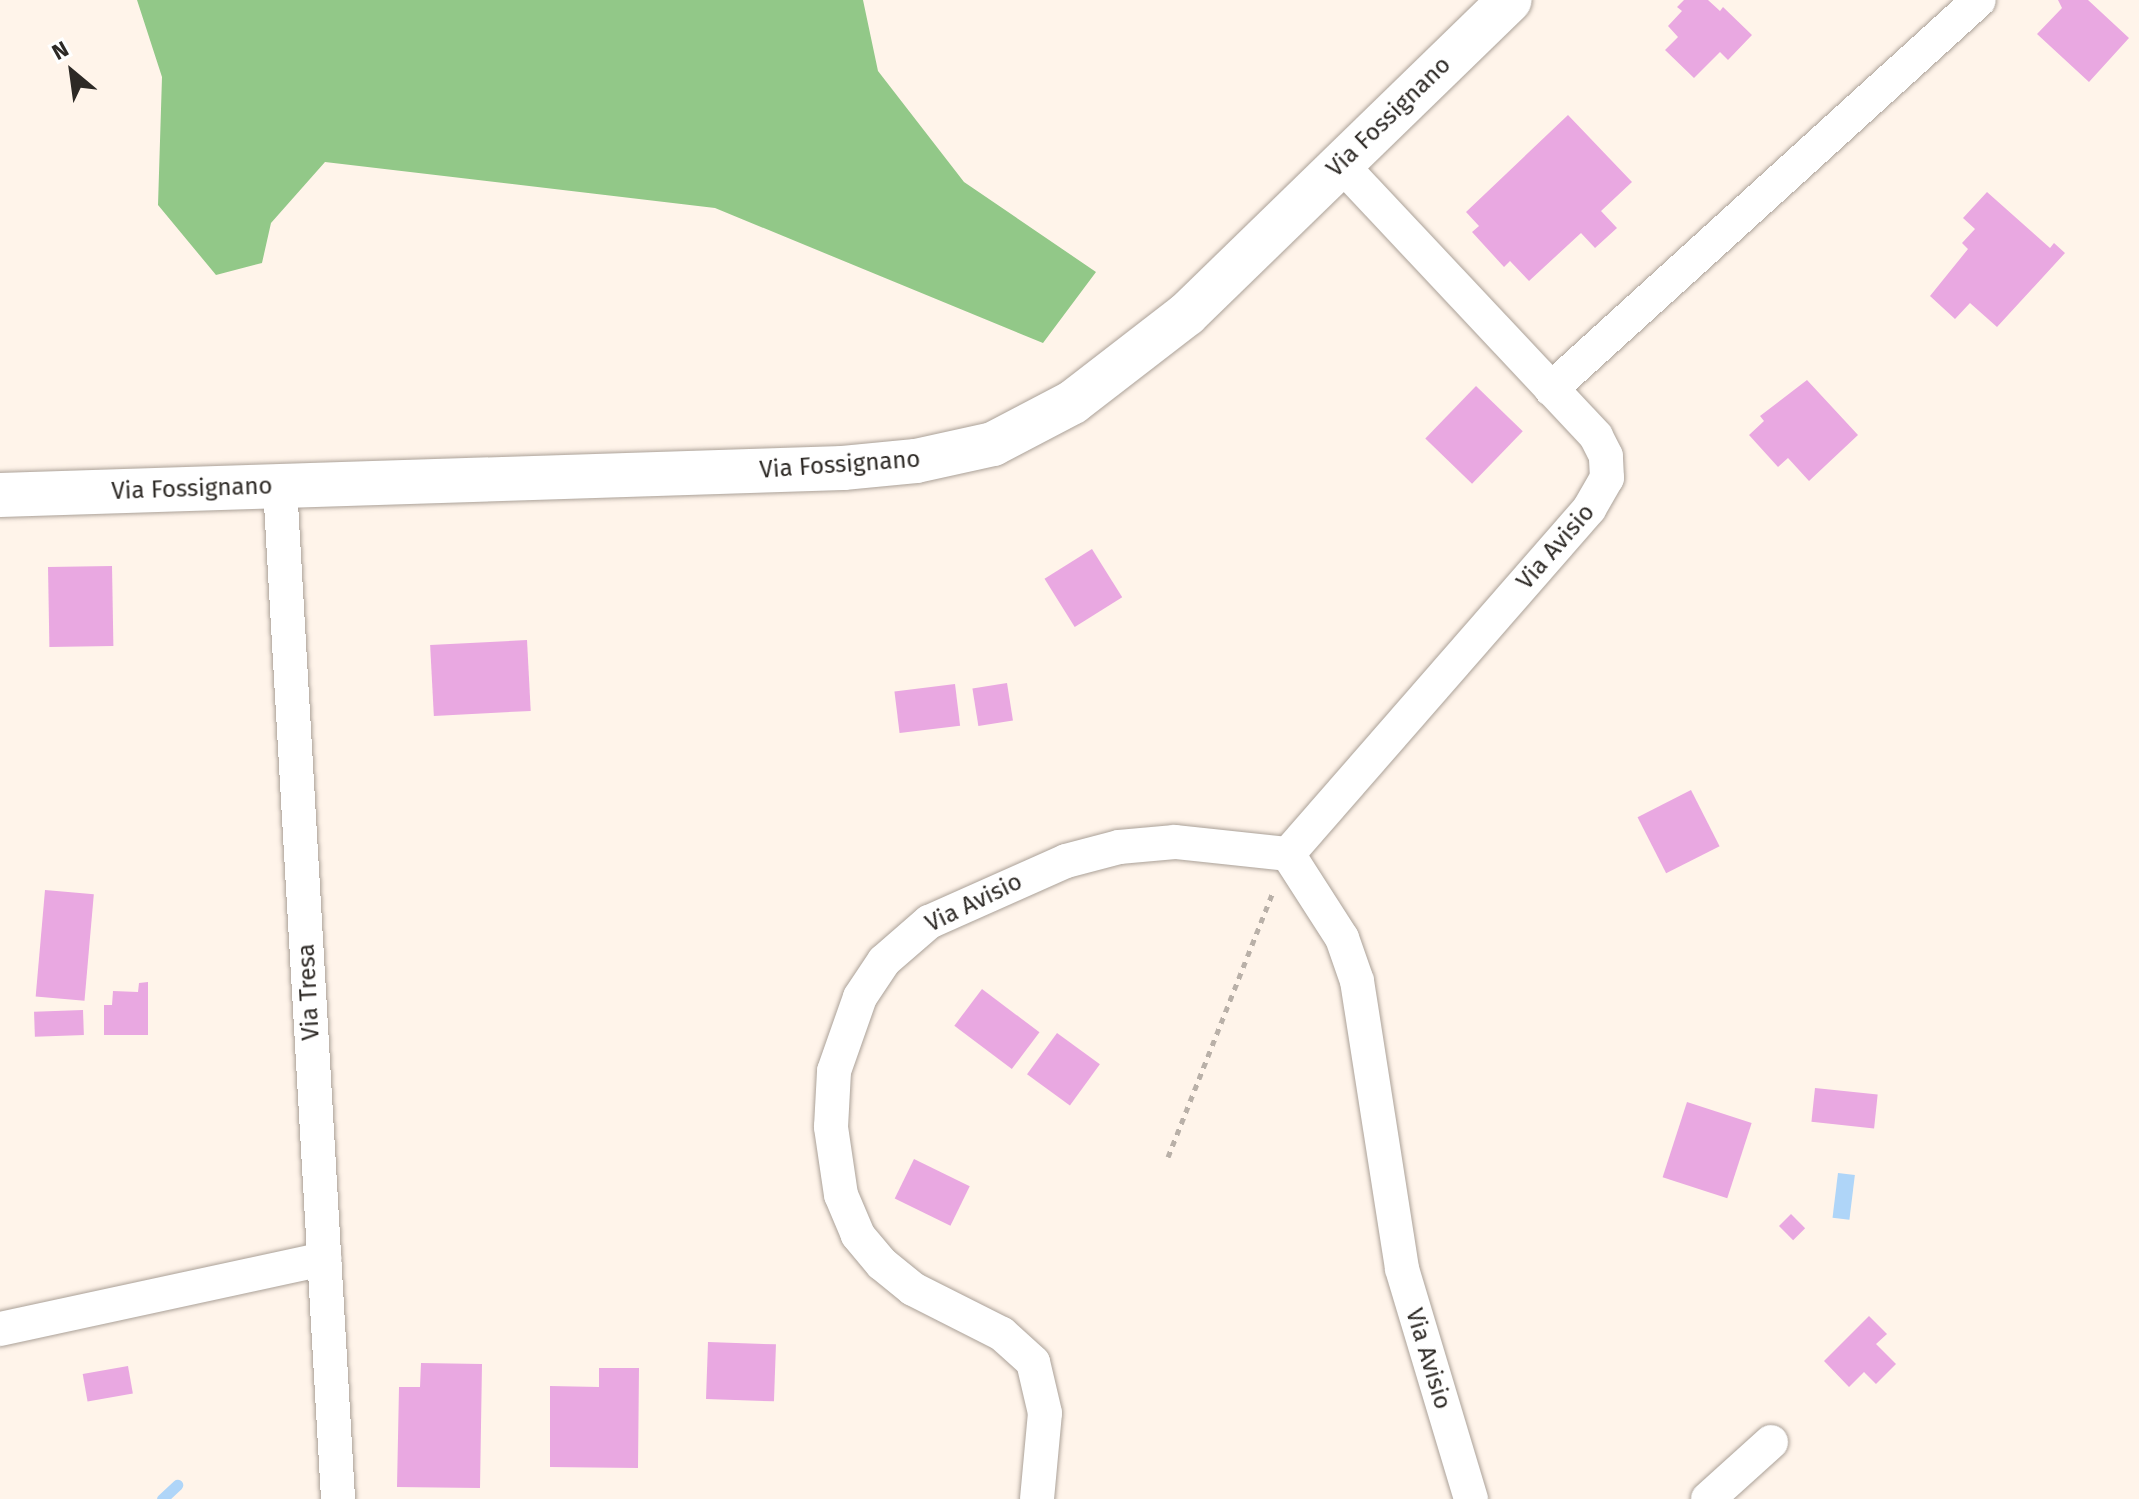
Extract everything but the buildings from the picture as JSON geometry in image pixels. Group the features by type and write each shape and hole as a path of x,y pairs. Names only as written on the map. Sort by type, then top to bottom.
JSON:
{"street":[{"name":"Via Fossignano","path":"0,495 856,467 938,457 993,444 1056,413 1141,352 1510,0"},
{"path":"1551,389 1979,0"},
{"name":"Via Avisio","path":"1288,854 1604,488 1608,467 1601,444 1341,164"},
{"name":"Via Tresa","path":"280,486 338,1499"},
{"name":"Via Avisio","path":"1037,1499 1045,1413 1033,1362 995,1329 913,1289 868,1250 848,1216 833,1149 832,1103 834,1071 852,1014 884,961 929,922 1066,861 1119,847 1175,842 1288,854"},
{"name":"Via Avisio","path":"1288,854 1342,938 1357,981 1402,1269 1471,1499"},
{"path":"0,1329 325,1259"},
{"path":"1708,1499 1771,1442"}],"path":[{"path":"1168,1157 1288,854"}],"green space":[{"path":"137,0 863,0 878,71 964,182 1096,272 1043,343 715,208 325,162 271,223 262,263 216,275 158,205 162,77"}],"water":[{"path":"1838,1173 1855,1175 1849,1220 1833,1218"}],"waterway":[{"path":"162,1499 177,1485"}]}
